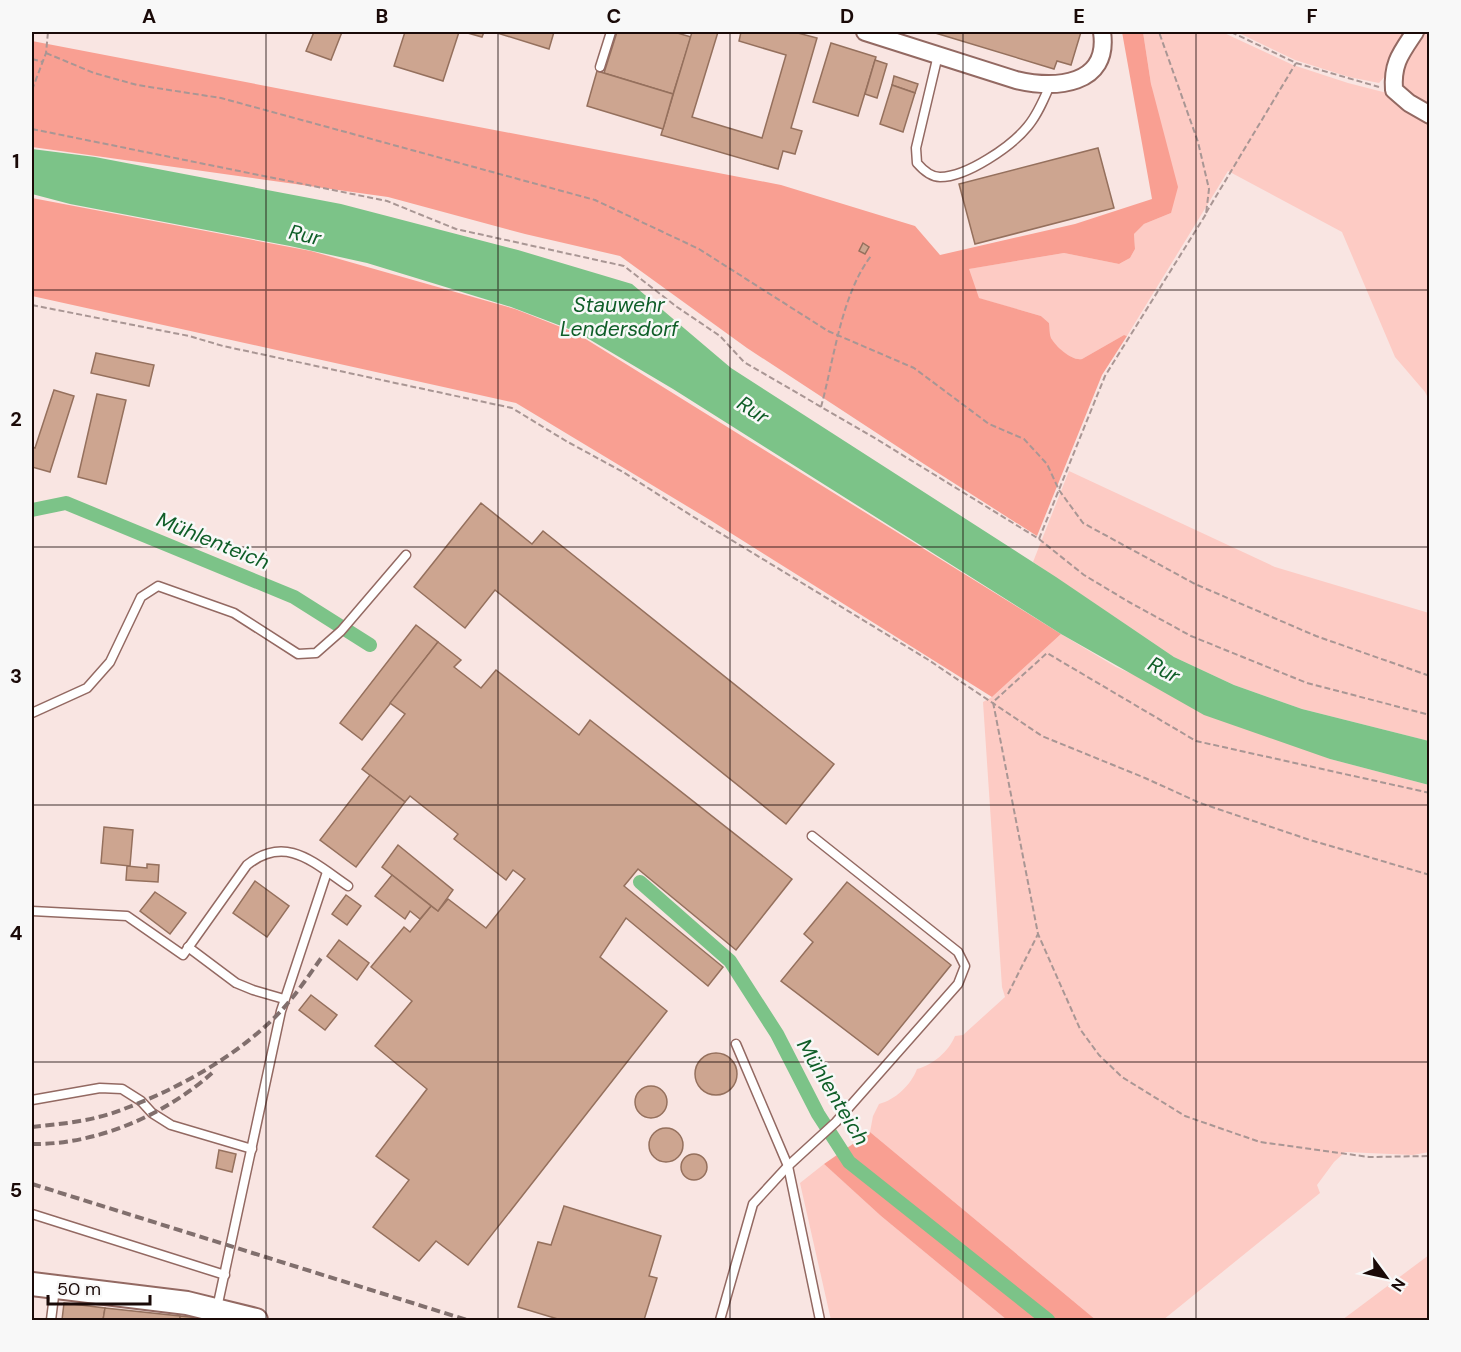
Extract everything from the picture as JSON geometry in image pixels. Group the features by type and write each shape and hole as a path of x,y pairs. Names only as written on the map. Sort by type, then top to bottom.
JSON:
{"main road":[{"path":"32,1284 187,1303 256,1320"}],"street":[{"path":"865,32 1016,80 1030,84 1050,85 1069,83 1087,75 1094,68 1101,56 1104,44 1102,32"},
{"path":"1415,32 1398,57 1392,73 1394,90 1409,103 1430,115"}],"lane":[{"path":"600,67 611,32"},
{"path":"938,55 916,148 917,163 924,171 939,177 961,172 1008,145 1028,126 1043,102 1050,85"},
{"path":"32,713 87,688 110,662 141,597 158,586 234,613 298,654 316,653 341,632 406,555"},
{"path":"720,1320 753,1204 788,1166 836,1122 958,984 965,966 958,952 812,836"},
{"path":"32,911 127,916 183,955 247,865 260,855 276,850 296,854 348,885"},
{"path":"217,1309 284,999 327,872"},
{"path":"188,947 236,982 253,990 284,999"},
{"path":"736,1044 788,1166 820,1320"},
{"path":"32,1100 100,1088 122,1089 171,1125 252,1149"},
{"path":"32,1214 225,1275"},
{"path":"51,1320 55,1286"}],"path":[{"path":"32,90 46,53 48,32"},
{"path":"1159,32 1198,142 1209,189 1206,214"},
{"path":"1231,32 1296,63 1370,86"},
{"path":"46,53 94,73 137,85 221,98 595,200 699,249 828,331 914,368 989,424 1024,439 1047,464 1059,490 1083,523 1195,584 1316,636 1430,676"},
{"path":"32,59 43,62"},
{"path":"1039,539 1105,376 1206,214 1296,63"},
{"path":"32,129 387,201 456,229 624,266 720,336 744,362 1039,539 1084,575 1191,636 1307,683 1430,715"},
{"path":"821,407 849,301 864,265 871,256"},
{"path":"32,305 189,336 224,346 512,408 622,472 927,658 1041,736 1200,803 1310,840 1430,875"},
{"path":"993,702 1047,653 1196,741 1430,793"},
{"path":"993,702 1038,934 1080,1029 1099,1055 1122,1077 1185,1116 1260,1142 1369,1157 1430,1156"},
{"path":"1008,994 1038,934"}],"shaded area":[{"path":"1122,32 1143,32 1151,84 1178,187 1171,213 1144,224 1134,234 1135,249 1130,258 1119,264 1064,253 969,269 979,298 1041,316 1049,323 1053,342 1074,358 1082,359 1124,335 1127,336 1102,375 1037,536 747,348 620,256 525,234 388,197 32,147 32,41 781,185 915,226 940,255 1075,224 1152,199"},
{"path":"1143,32 1222,32 1293,65 1387,93 1429,122 1429,400 1425,392 1395,357 1342,232 1228,171 1127,336 1124,335 1082,359 1069,356 1053,342 1049,323 1041,316 978,298 968,269 1064,253 1119,264 1130,258 1135,249 1134,234 1144,224 1171,213"},
{"path":"1237,32 1410,32 1387,74 1379,83 1349,77 1295,60"},
{"path":"1423,32 1429,32 1429,109 1413,100 1402,84 1404,66"},
{"path":"32,198 311,251 515,309 576,333 1061,634 992,697 710,520 516,403 32,296"},
{"path":"1069,471 1275,567 1429,613 1429,741 1302,709 1234,685 1174,657 1033,562"},
{"path":"1061,634 1116,667 1330,759 1429,785 1429,1152 1413,1155 1345,1152 1334,1162 1317,1185 1320,1193 1163,1320 1096,1320 870,1132 873,1116 879,1104 902,1091 911,1081 917,1069 940,1057 955,1036 963,1035 1005,997 1002,987 983,702 992,697"},
{"path":"870,1132 1096,1320 1007,1320 881,1216 824,1164"},
{"path":"824,1164 881,1216 1007,1320 831,1320 800,1183"},
{"path":"1429,1255 1429,1320 1342,1320"}],"water":[{"name":"Stauwehr Lendersdorf","path":"32,149 95,157 341,204 518,250 632,284 731,368 1056,577 1174,657 1234,685 1302,709 1429,741 1429,785 1330,759 1204,715 1061,634 673,389 577,332 511,307 367,263 70,204 32,194"}],"building":[{"path":"314,32 342,32 331,60 306,51"},
{"path":"405,32 459,32 443,81 394,66"},
{"path":"464,32 484,32 482,37"},
{"path":"494,32 554,32 549,49"},
{"path":"617,32 674,32 691,37 673,94 604,73"},
{"path":"692,32 718,32 692,117 762,138 786,55 739,41 741,32 794,32 817,38 791,128 802,131 795,154 783,151 778,169 661,135"},
{"path":"932,32 1081,32 1071,65 1057,61 1054,69"},
{"path":"831,43 876,57 858,116 813,102"},
{"path":"875,60 887,64 877,98 865,94"},
{"path":"597,71 673,94 663,129 587,106"},
{"path":"894,76 918,84 915,93 892,85"},
{"path":"892,85 915,93 903,132 880,124"},
{"path":"1098,148 1114,208 975,244 959,184"},
{"path":"863,243 869,247 865,254 859,251"},
{"path":"96,353 154,365 149,386 91,373"},
{"path":"54,390 74,396 50,472 32,467 32,447 35,448"},
{"path":"97,394 126,400 106,484 78,477"},
{"path":"481,503 532,544 543,531 834,764 786,824 495,590 465,628 414,587"},
{"path":"416,625 438,642 362,740 340,723"},
{"path":"438,642 461,660 454,667 481,688 496,670 579,735 590,720 792,879 736,950 638,869 624,886 723,967 708,986 626,918 600,957 667,1011 468,1265 436,1241 419,1261 373,1227 409,1180 376,1156 427,1089 375,1046 412,1001 371,967 404,927 410,932 431,906 438,911 448,899 486,928 525,879 513,870 506,880 454,839 458,834 410,796 405,802 362,769 405,714 390,703"},
{"path":"370,775 405,802 356,867 320,840"},
{"path":"104,827 133,830 130,866 101,863"},
{"path":"398,845 453,890 438,911 382,867"},
{"path":"147,864 159,865 158,882 126,880 127,866 147,868"},
{"path":"392,875 431,906 420,919 410,911 405,919 375,896"},
{"path":"255,881 289,906 267,937 233,913"},
{"path":"847,882 951,965 878,1055 781,981 813,942 804,934"},
{"path":"155,892 186,913 170,934 140,911"},
{"path":"346,895 361,906 347,925 332,914"},
{"path":"339,940 369,963 357,980 327,956"},
{"path":"311,995 337,1015 325,1030 299,1010"},
{"path":"716,1053 731,1059 737,1074 731,1089 716,1095 701,1089 695,1074 701,1059"},
{"path":"651,1086 662,1091 667,1102 662,1113 651,1118 640,1113 635,1102 640,1091"},
{"path":"666,1128 678,1133 683,1145 678,1157 666,1162 654,1157 649,1145 654,1133"},
{"path":"219,1150 236,1154 232,1172 216,1168"},
{"path":"694,1154 703,1158 707,1167 703,1176 694,1180 685,1176 681,1167 685,1158"},
{"path":"564,1206 661,1236 649,1276 657,1278 644,1320 561,1320 518,1307 538,1242 551,1245"},
{"path":"64,1303 105,1308 103,1320 62,1320"},
{"path":"105,1308 180,1316 180,1320 103,1320"},
{"path":"180,1316 209,1319 213,1320 180,1320"}],"waterway":[{"name":"Mühlenteich","path":"32,510 66,503 294,597 370,645"},
{"name":"Mühlenteich","path":"640,882 730,961 777,1034 818,1114 849,1162 1048,1320"}],"railway":[{"path":"32,1127 77,1122 110,1114 164,1092 206,1070 245,1043 280,1012 322,957"},
{"path":"32,1144 81,1139 128,1125 173,1102 212,1073"},
{"path":"32,1184 467,1320"}],"water label":[{"name":"Rur","path":"305,235"},
{"name":"Rur","path":"753,410"},
{"name":"Rur","path":"1164,670"}]}
